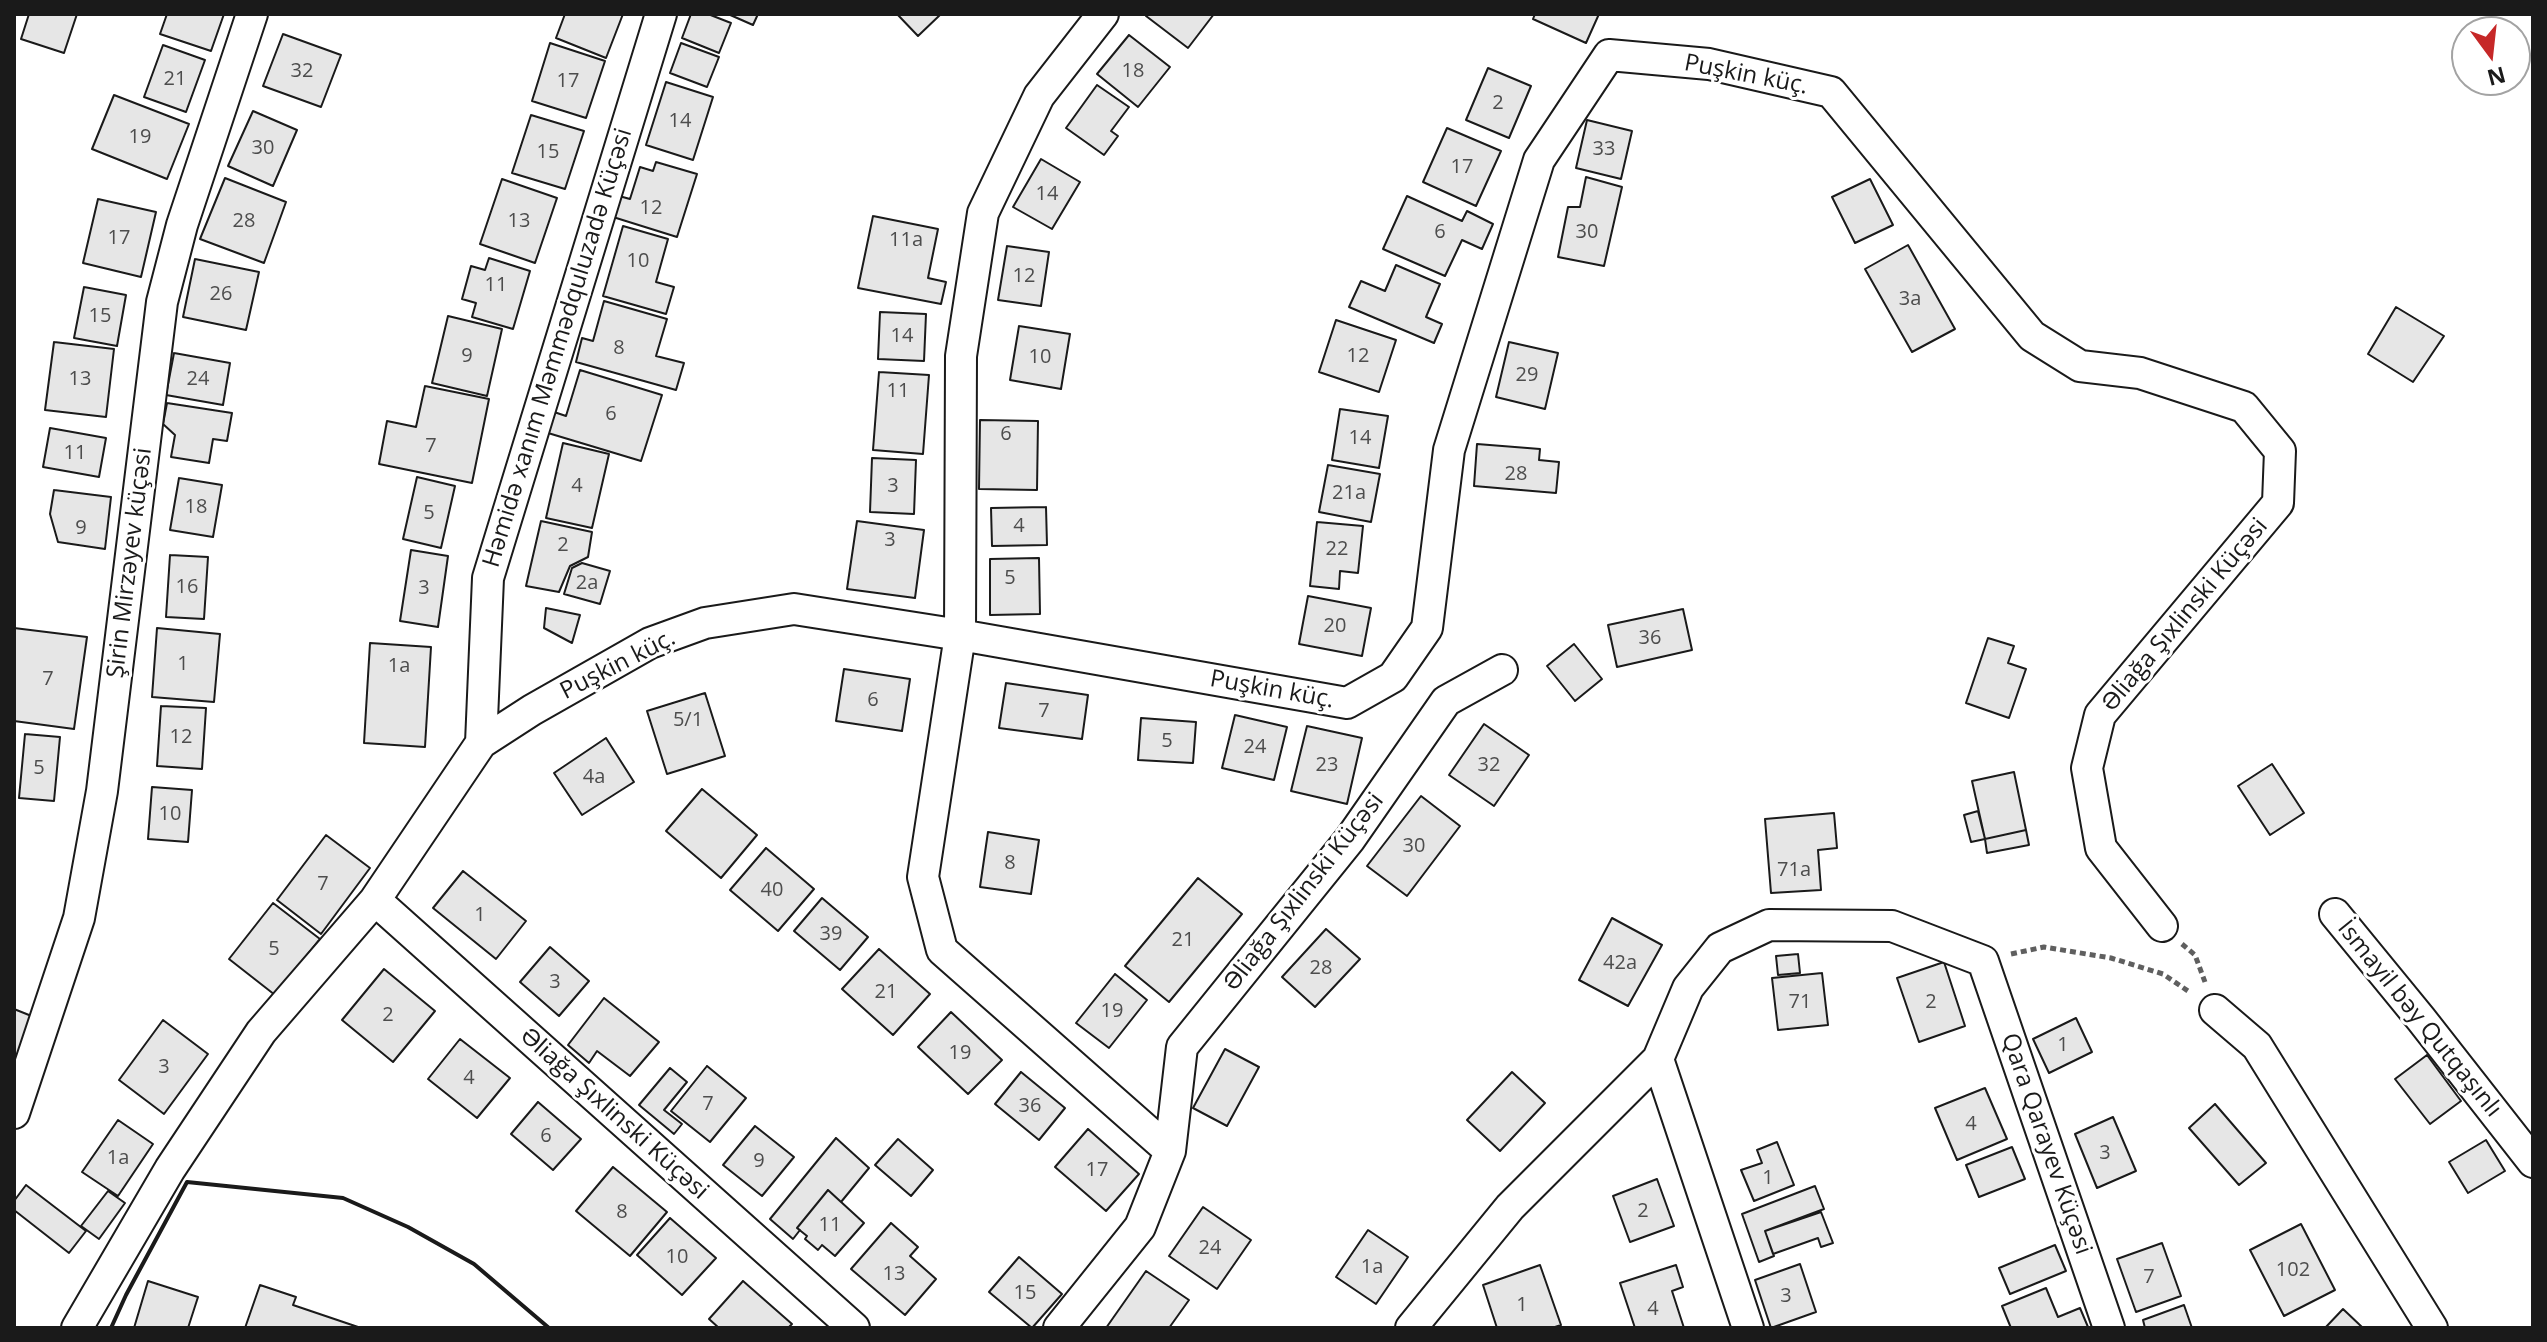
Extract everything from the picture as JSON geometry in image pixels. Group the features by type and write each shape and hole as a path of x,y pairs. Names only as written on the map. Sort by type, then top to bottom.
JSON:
{"street":[{"name":"Şirin Mirzəyev küçəsi","path":"14,1113 79,918 85,890 102,791 162,302 182,225 252,14"},
{"name":"Həmidə xanım Məmmədquluzadə Küçəsi","path":"481,743 488,578 661,14"},
{"path":"1103,14 1039,96 983,213 961,356 960,635 923,877 942,950 1170,1151"},
{"name":"Puşkin küç.","path":"481,743 532,710 650,643 705,623 794,609 1347,703 1393,677 1427,628 1449,450 1539,160 1609,55 1709,64 1831,92"},
{"name":"Əliağa Şıxlinski Küçəsi","path":"1831,92 2032,336 2080,366 2140,373 2244,407 2280,451 2278,503 2100,715 2087,768 2101,848 2162,926"},
{"name":"Əliağa Şıxlinski Küçəsi","path":"1059,1328 1140,1227 1170,1151 1182,1047 1350,839 1446,701 1502,670"},
{"path":"77,1328 170,1169 261,1032 375,900 481,743"},
{"name":"Əliağa Şıxlinski Küçəsi","path":"375,900 854,1328"},
{"name":"İsmayil bəy Qutqaşınlı","path":"2335,914 2533,1162"},
{"path":"1411,1328 1510,1207 1658,1059 1688,988 1720,948 1769,925 1892,926 1983,961"},
{"name":"Qara Qarayev Küçəsi","path":"1983,961 2109,1328"},
{"path":"2215,1010 2257,1046 2432,1328"},
{"path":"1658,1059 1748,1328"}],"path":[{"path":"2162,926 2195,955 2215,1010"},
{"path":"1983,961 2044,947 2111,958 2163,974 2215,1010"}],"building":[{"path":"29,14 77,14 64,53 21,39"},
{"path":"167,14 224,14 211,51 160,34"},
{"path":"565,14 623,14 606,58 556,38"},
{"path":"691,14 708,14 731,23 719,53 682,38"},
{"path":"728,14 758,14 753,25"},
{"path":"897,14 941,14 918,36"},
{"path":"1214,14 1188,48 1146,16"},
{"path":"1535,14 1599,14 1586,43 1533,19"},
{"path":"283,34 341,55 321,107 263,86"},
{"path":"1129,35 1170,67 1138,107 1097,74"},
{"path":"550,43 605,61 586,118 532,101"},
{"path":"681,43 719,57 707,87 670,73"},
{"path":"163,45 205,60 186,112 144,97"},
{"path":"1488,68 1531,86 1509,138 1466,120"},
{"path":"666,82 713,97 693,160 646,145"},
{"path":"1097,85 1129,107 1111,131 1118,136 1104,155 1066,128"},
{"path":"114,95 189,124 167,179 92,149"},
{"path":"253,111 297,130 273,186 228,166"},
{"path":"531,115 584,131 565,189 512,173"},
{"path":"1587,120 1632,131 1621,179 1576,168"},
{"path":"1447,128 1501,151 1476,206 1423,182"},
{"path":"1041,159 1080,182 1052,229 1013,207"},
{"path":"656,162 697,174 677,237 613,217 619,196 630,199 640,167 653,171"},
{"path":"1586,177 1622,187 1604,266 1558,257 1568,207 1580,207"},
{"path":"225,178 286,202 264,263 200,239"},
{"path":"502,179 557,198 535,263 480,244"},
{"path":"1870,179 1893,225 1855,243 1832,197"},
{"path":"1407,196 1462,221 1467,211 1493,224 1482,249 1462,240 1445,276 1383,249"},
{"path":"98,199 156,212 141,277 83,263"},
{"path":"873,216 938,229 928,278 946,282 941,304 858,288"},
{"path":"623,226 668,239 656,282 674,287 666,314 603,296"},
{"path":"1908,245 1955,329 1912,352 1865,269"},
{"path":"1007,246 1049,252 1041,306 998,300"},
{"path":"489,258 530,271 513,329 472,317 476,303 462,299 471,266 485,270"},
{"path":"195,259 259,272 246,330 183,317"},
{"path":"1396,265 1440,284 1426,317 1442,324 1434,343 1349,307 1361,281 1385,291"},
{"path":"84,287 126,295 117,346 74,338"},
{"path":"604,301 667,319 656,356 684,363 676,390 576,362 582,338 593,341"},
{"path":"2396,307 2444,336 2413,382 2368,354"},
{"path":"880,312 926,314 924,361 878,359"},
{"path":"448,316 502,329 487,396 432,383"},
{"path":"1336,320 1396,340 1379,392 1319,372"},
{"path":"1019,326 1070,334 1061,389 1010,380"},
{"path":"54,342 114,349 106,417 45,410"},
{"path":"1509,342 1558,353 1545,409 1496,397"},
{"path":"174,353 230,363 223,405 166,395"},
{"path":"580,370 662,395 641,461 548,433 554,412 566,416"},
{"path":"879,372 929,375 923,454 873,450"},
{"path":"425,386 489,399 472,483 379,464 387,421 416,427"},
{"path":"167,403 232,413 227,441 213,439 209,463 171,457 175,435 163,424"},
{"path":"1340,409 1388,416 1379,468 1332,460"},
{"path":"980,420 1038,421 1037,490 979,489"},
{"path":"50,428 106,438 99,477 43,467"},
{"path":"563,443 609,454 592,528 546,518"},
{"path":"1477,444 1540,449 1539,460 1559,462 1556,493 1474,486"},
{"path":"872,458 916,460 914,514 870,512"},
{"path":"1328,465 1380,474 1371,522 1319,512"},
{"path":"417,477 455,486 441,548 403,539"},
{"path":"179,478 222,485 213,537 170,530"},
{"path":"54,490 111,497 105,549 58,542 50,514"},
{"path":"1046,507 1047,545 992,546 991,508"},
{"path":"541,521 592,532 588,557 570,566 559,592 526,586"},
{"path":"857,521 924,530 915,598 847,589"},
{"path":"1317,522 1363,526 1358,573 1340,571 1339,589 1310,586"},
{"path":"411,550 448,556 438,627 400,621"},
{"path":"170,555 208,557 204,619 166,617"},
{"path":"1039,558 1040,614 990,615 990,559"},
{"path":"582,563 610,571 600,604 564,594 572,568"},
{"path":"1308,596 1371,608 1362,656 1299,644"},
{"path":"546,608 580,615 572,643 544,628"},
{"path":"1683,609 1692,650 1617,667 1608,625"},
{"path":"14,628 87,637 74,729 14,721"},
{"path":"157,628 220,634 214,702 152,697"},
{"path":"1988,638 2014,646 2008,663 2026,669 2009,718 1966,703"},
{"path":"370,643 431,647 425,747 364,743"},
{"path":"1574,644 1602,679 1575,701 1547,666"},
{"path":"844,669 910,679 902,731 836,721"},
{"path":"1006,683 1088,695 1082,739 999,728"},
{"path":"705,693 725,756 667,774 647,711"},
{"path":"161,706 206,708 202,769 157,766"},
{"path":"1235,715 1287,727 1274,780 1222,768"},
{"path":"1141,718 1196,722 1193,763 1138,760"},
{"path":"1484,724 1529,755 1494,806 1449,775"},
{"path":"1307,726 1362,738 1347,804 1291,791"},
{"path":"25,734 60,737 54,801 19,798"},
{"path":"606,738 634,782 582,815 554,773"},
{"path":"2272,764 2304,813 2270,835 2238,786"},
{"path":"2014,772 2026,830 1985,839 1972,781"},
{"path":"152,787 192,790 188,842 148,839"},
{"path":"702,789 757,835 721,878 666,831"},
{"path":"1421,796 1460,826 1407,896 1367,866"},
{"path":"1978,811 1985,839 1971,842 1964,815"},
{"path":"1834,813 1837,848 1818,850 1821,890 1771,893 1765,819"},
{"path":"2026,830 2029,845 1987,853 1985,839"},
{"path":"988,832 1039,840 1031,894 980,887"},
{"path":"326,835 370,868 321,934 277,900"},
{"path":"766,848 814,889 778,931 730,890"},
{"path":"463,871 526,921 496,959 433,908"},
{"path":"1198,878 1242,914 1169,1002 1125,966"},
{"path":"822,898 868,937 840,970 794,931"},
{"path":"273,903 320,939 275,995 229,959"},
{"path":"1612,918 1662,945 1628,1006 1579,980"},
{"path":"1326,929 1360,959 1315,1007 1282,977"},
{"path":"550,947 589,981 559,1016 520,982"},
{"path":"879,949 930,994 893,1035 842,989"},
{"path":"1798,954 1800,973 1778,975 1776,956"},
{"path":"1944,962 1965,1026 1919,1042 1897,978"},
{"path":"384,969 435,1011 393,1062 342,1020"},
{"path":"1822,973 1828,1025 1778,1030 1772,978"},
{"path":"1115,974 1147,1000 1109,1048 1076,1023"},
{"path":"604,998 659,1042 630,1076 597,1051 589,1063 568,1045"},
{"path":"14,1009 34,1017 14,1071"},
{"path":"951,1012 1002,1060 968,1094 918,1047"},
{"path":"2076,1018 2092,1052 2049,1073 2033,1039"},
{"path":"163,1020 208,1054 164,1114 119,1080"},
{"path":"460,1039 510,1078 477,1118 428,1079"},
{"path":"1225,1049 1259,1067 1227,1126 1193,1108"},
{"path":"2427,1055 2461,1101 2430,1124 2395,1079"},
{"path":"707,1066 746,1098 710,1142 671,1111"},
{"path":"670,1068 687,1082 664,1110 682,1124 674,1134 639,1105"},
{"path":"1021,1072 1065,1108 1039,1140 995,1104"},
{"path":"1512,1072 1545,1103 1500,1151 1467,1120"},
{"path":"1985,1088 2007,1139 1957,1160 1935,1108"},
{"path":"538,1102 581,1139 553,1170 511,1134"},
{"path":"2215,1104 2266,1163 2239,1185 2189,1128"},
{"path":"2113,1117 2136,1171 2097,1188 2075,1134"},
{"path":"118,1120 153,1144 118,1196 82,1172"},
{"path":"755,1126 794,1157 762,1196 723,1165"},
{"path":"1088,1129 1139,1174 1106,1211 1055,1167"},
{"path":"836,1138 869,1168 841,1202 828,1190 797,1228 800,1230 793,1239 770,1219"},
{"path":"898,1139 933,1170 911,1196 875,1165"},
{"path":"2486,1140 2505,1171 2468,1193 2449,1162"},
{"path":"1777,1142 1794,1185 1754,1201 1741,1170 1762,1163 1757,1150"},
{"path":"2012,1147 2025,1179 1979,1197 1966,1165"},
{"path":"613,1167 667,1212 630,1256 576,1211"},
{"path":"1657,1179 1674,1226 1630,1242 1613,1196"},
{"path":"26,1185 86,1231 69,1253 14,1210 14,1201"},
{"path":"1815,1186 1824,1209 1765,1231 1774,1256 1759,1262 1742,1214"},
{"path":"828,1190 864,1223 835,1256 822,1245 818,1250 797,1228"},
{"path":"108,1191 125,1203 99,1239 81,1226"},
{"path":"1203,1207 1251,1240 1217,1289 1169,1256"},
{"path":"1821,1212 1833,1243 1821,1247 1818,1238 1773,1254 1765,1231"},
{"path":"670,1218 716,1258 682,1295 637,1255"},
{"path":"891,1223 918,1247 910,1256 936,1279 905,1315 851,1269"},
{"path":"2301,1224 2335,1290 2284,1316 2250,1250"},
{"path":"1368,1230 1408,1257 1376,1304 1336,1277"},
{"path":"2162,1243 2181,1296 2136,1312 2117,1259"},
{"path":"2055,1245 2066,1271 2010,1294 1999,1268"},
{"path":"1019,1257 1062,1294 1032,1328 989,1292"},
{"path":"1800,1264 1816,1312 1771,1328 1755,1280"},
{"path":"1540,1265 1561,1325 1552,1328 1497,1328 1483,1285"},
{"path":"1676,1265 1683,1287 1672,1291 1684,1328 1635,1328 1620,1283"},
{"path":"1146,1271 1189,1300 1169,1328 1106,1328"},
{"path":"148,1281 198,1297 188,1328 134,1328"},
{"path":"743,1281 792,1324 788,1328 719,1328 709,1319"},
{"path":"260,1285 296,1297 293,1305 361,1328 245,1328"},
{"path":"2046,1288 2058,1317 2080,1308 2088,1327 2011,1328 2002,1306"},
{"path":"2184,1305 2192,1328 2145,1328 2143,1320"},
{"path":"2343,1309 2363,1328 2325,1328"}],"wall":[{"path":"111,1328 187,1182 343,1198 408,1227 474,1264 549,1328"}]}
